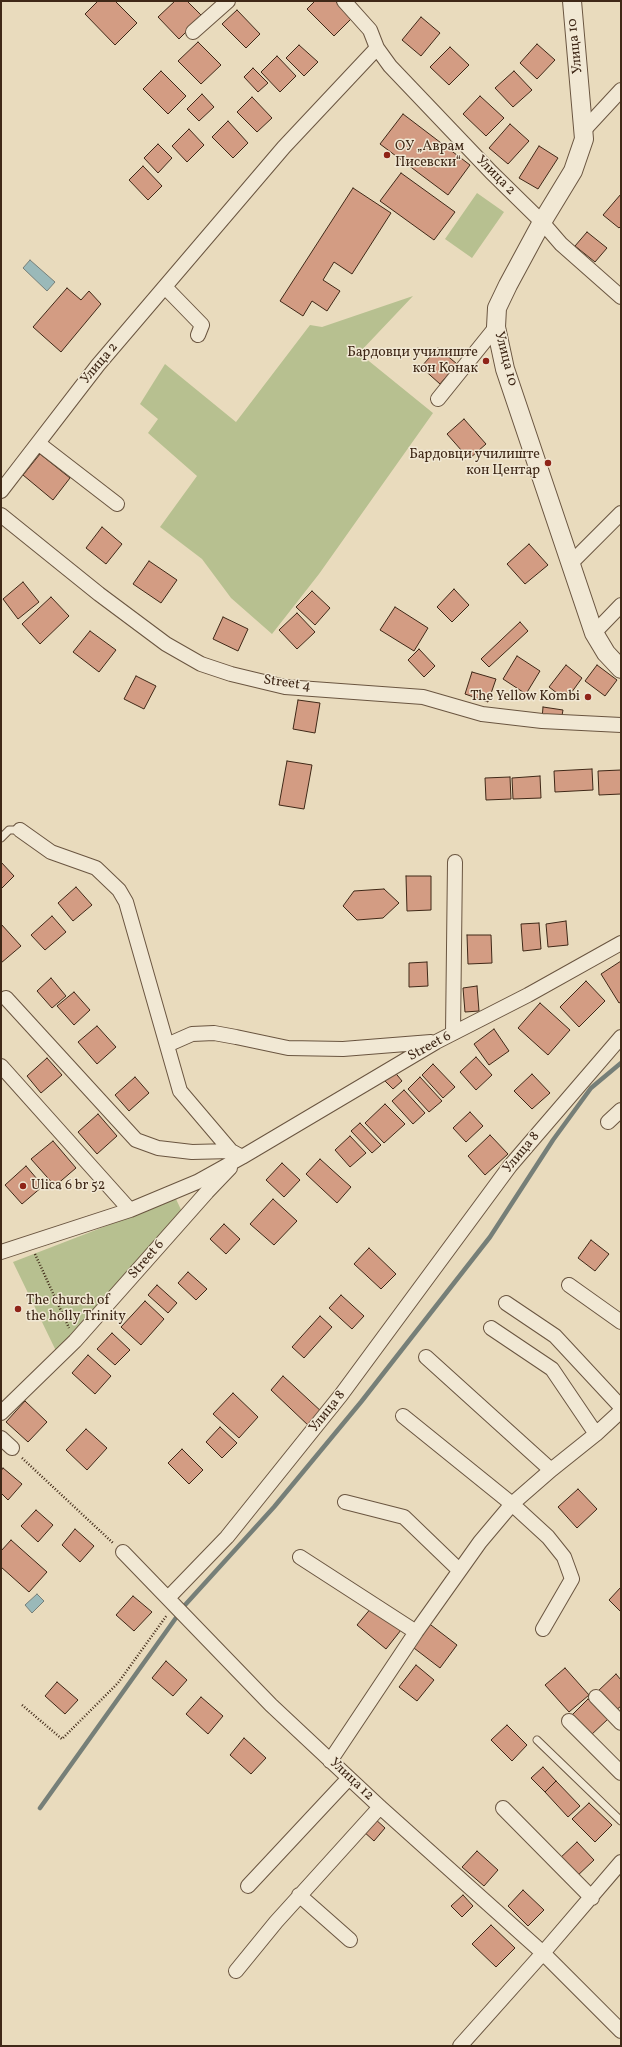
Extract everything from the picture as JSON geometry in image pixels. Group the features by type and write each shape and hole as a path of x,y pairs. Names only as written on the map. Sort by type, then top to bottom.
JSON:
{"street":[{"path":"193,32 228,1"},
{"name":"Улица 2","path":"344,1 370,30 378,48 390,66 491,172 542,222 561,244 621,297"},
{"name":"Улица 10","path":"572,1 584,139 580,155 573,171 542,222 508,284 497,308 496,327 505,368 594,633 606,653 621,669"},
{"name":"Улица 2","path":"1,491 98,365 166,288 284,147 378,48"},
{"path":"584,130 621,90"},
{"path":"166,288 202,325 198,335"},
{"path":"438,399 496,327"},
{"path":"38,443 117,504"},
{"path":"570,564 621,513"},
{"name":"Street 4","path":"1,515 38,547 166,644 201,664 285,687 423,697 482,714 542,721 621,725"},
{"path":"594,633 621,605"},
{"path":"20,830 51,852 96,868 119,890 126,902 180,1091 236,1154"},
{"path":"453,1033 455,862"},
{"name":"Street 6","path":"1,1252 130,1210 191,1184 236,1154 436,1042 621,943"},
{"path":"6,998 136,1140 158,1148 192,1152 236,1154"},
{"path":"167,1044 192,1034 236,1036 288,1048 343,1050 436,1042"},
{"name":"Улица 8","path":"171,1601 227,1537 341,1395 510,1166 621,1037"},
{"path":"1,1066 130,1210"},
{"path":"608,1122 621,1110"},
{"name":"Street 6","path":"1,1413 75,1341 207,1192 236,1154"},
{"path":"569,1284 621,1322"},
{"path":"506,1303 555,1336 621,1407"},
{"path":"491,1328 552,1370 596,1434"},
{"path":"426,1357 551,1470"},
{"path":"330,1761 459,1570 512,1504 596,1434 621,1411"},
{"path":"403,1416 512,1504 548,1537 564,1557 572,1579 543,1629"},
{"path":"1,1438 12,1448"},
{"path":"345,1502 404,1517 459,1570"},
{"path":"122,1552 171,1601"},
{"path":"300,1557 416,1632"},
{"name":"Улица 12","path":"171,1601 271,1705 380,1807 543,1954 621,2031"},
{"path":"596,1697 621,1723"},
{"path":"569,1721 621,1773"},
{"path":"248,1886 349,1778"},
{"path":"236,1971 299,1895 380,1807"},
{"path":"503,1808 592,1898"},
{"path":"460,2046 543,1954 621,1862"},
{"path":"299,1895 350,1940"}],"lane":[{"path":"1,838 9,830 20,830"},
{"path":"537,1740 621,1821"}],"path":[{"path":"30,1243 75,1341"},
{"path":"12,1448 122,1552"},
{"path":"22,1706 62,1739 118,1683 171,1601"}],"green space":[{"path":"477,193 504,212 472,258 445,239"},
{"path":"413,296 359,353 433,413 319,574 272,634 231,598 202,559 160,527 197,476 148,433 158,419 140,404 165,364 236,422 310,325 322,327"},
{"path":"176,1199 183,1214 57,1353 13,1262"}],"water":[{"path":"30,260 55,282 47,291 23,268"},
{"path":"37,1594 44,1601 32,1613 25,1605"}],"building":[{"path":"98,1 115,1 137,23 115,45 85,14"},
{"path":"175,1 187,1 202,16 179,39 158,17"},
{"path":"315,1 335,1 352,18 334,36 307,9"},
{"path":"237,10 260,34 246,48 222,24"},
{"path":"421,17 440,33 421,56 402,40"},
{"path":"198,42 221,65 201,84 178,61"},
{"path":"537,44 555,60 537,79 520,63"},
{"path":"299,45 318,62 304,76 286,58"},
{"path":"450,47 469,65 449,85 430,67"},
{"path":"277,56 296,76 280,92 261,72"},
{"path":"253,68 268,83 258,92 244,77"},
{"path":"161,71 186,96 168,114 143,89"},
{"path":"514,71 532,90 513,107 495,88"},
{"path":"202,94 214,107 199,121 187,109"},
{"path":"480,96 504,118 486,136 463,114"},
{"path":"252,97 272,118 257,132 237,112"},
{"path":"403,114 470,165 448,195 380,144"},
{"path":"228,121 248,143 233,158 212,137"},
{"path":"510,124 529,141 508,164 489,148"},
{"path":"189,129 204,145 187,162 172,146"},
{"path":"158,144 172,158 158,173 144,158"},
{"path":"539,146 558,158 538,189 519,178"},
{"path":"143,166 162,186 148,200 129,180"},
{"path":"401,173 455,212 434,240 380,201"},
{"path":"353,188 391,213 352,274 334,262 323,280 340,291 327,311 312,301 303,316 280,301"},
{"path":"621,194 621,226 619,228 603,215"},
{"path":"587,232 607,248 595,262 575,246"},
{"path":"67,288 81,300 89,291 101,304 61,352 33,327"},
{"path":"438,348 457,364 440,384 421,367"},
{"path":"464,419 486,444 469,459 447,434"},
{"path":"40,454 70,478 53,500 23,475"},
{"path":"102,527 122,544 106,564 86,548"},
{"path":"529,544 548,565 525,584 507,564"},
{"path":"149,561 177,580 161,603 133,584"},
{"path":"23,582 39,602 18,619 3,599"},
{"path":"454,589 469,605 452,622 437,607"},
{"path":"312,591 330,608 315,625 296,607"},
{"path":"51,597 69,616 40,644 22,624"},
{"path":"395,607 428,628 414,651 380,630"},
{"path":"297,613 315,632 297,649 279,630"},
{"path":"223,617 248,629 238,651 213,639"},
{"path":"520,622 528,631 489,667 481,659"},
{"path":"90,631 116,650 99,672 73,652"},
{"path":"419,649 435,666 424,677 408,660"},
{"path":"517,656 540,671 526,694 503,679"},
{"path":"566,665 582,678 566,700 549,687"},
{"path":"597,665 617,680 605,696 585,681"},
{"path":"472,672 496,679 488,702 465,694"},
{"path":"136,676 156,686 144,709 124,699"},
{"path":"298,700 320,703 315,733 293,729"},
{"path":"543,707 563,710 561,721 542,719"},
{"path":"287,761 312,765 304,809 279,805"},
{"path":"592,769 593,790 555,792 554,771"},
{"path":"621,770 621,794 599,795 598,771"},
{"path":"540,776 541,798 513,799 512,778"},
{"path":"510,777 511,799 486,800 485,778"},
{"path":"1,862 14,876 1,889"},
{"path":"406,876 431,876 431,910 407,911"},
{"path":"76,887 92,905 73,921 58,903"},
{"path":"384,889 399,903 383,918 357,920 343,906 354,891"},
{"path":"52,916 66,932 45,950 31,935"},
{"path":"566,921 568,945 548,947 546,924"},
{"path":"539,923 541,949 523,951 521,924"},
{"path":"1,924 21,946 1,963"},
{"path":"467,935 491,935 492,963 468,964"},
{"path":"621,961 621,1002 619,1003 601,974"},
{"path":"427,962 428,986 409,987 409,963"},
{"path":"51,978 66,996 52,1008 37,991"},
{"path":"586,981 605,1001 579,1027 560,1007"},
{"path":"477,986 479,1011 465,1012 463,988"},
{"path":"74,992 90,1010 74,1025 57,1006"},
{"path":"540,1003 570,1030 548,1055 518,1028"},
{"path":"97,1026 116,1047 97,1064 78,1042"},
{"path":"494,1029 509,1051 489,1065 474,1044"},
{"path":"476,1057 492,1075 476,1090 460,1072"},
{"path":"47,1058 62,1075 41,1093 27,1076"},
{"path":"433,1064 455,1087 443,1098 422,1075"},
{"path":"393,1070 402,1081 393,1089 383,1079"},
{"path":"532,1074 550,1093 532,1109 514,1091"},
{"path":"135,1077 149,1093 129,1111 115,1095"},
{"path":"420,1077 442,1101 429,1112 408,1089"},
{"path":"404,1090 425,1113 413,1124 392,1101"},
{"path":"385,1104 405,1124 384,1143 365,1123"},
{"path":"470,1112 483,1126 466,1142 453,1128"},
{"path":"98,1114 117,1136 97,1154 78,1132"},
{"path":"360,1123 381,1145 372,1153 351,1131"},
{"path":"490,1135 508,1154 485,1175 468,1156"},
{"path":"350,1136 366,1153 350,1167 335,1150"},
{"path":"53,1141 76,1168 55,1186 31,1159"},
{"path":"320,1159 351,1187 337,1203 306,1174"},
{"path":"282,1163 300,1180 284,1197 266,1180"},
{"path":"26,1166 43,1186 22,1204 5,1185"},
{"path":"273,1199 297,1221 274,1245 250,1224"},
{"path":"224,1224 240,1239 226,1254 210,1239"},
{"path":"591,1240 609,1254 595,1271 578,1258"},
{"path":"369,1248 396,1274 381,1289 354,1264"},
{"path":"188,1272 207,1289 196,1300 178,1283"},
{"path":"157,1285 177,1303 168,1313 148,1295"},
{"path":"341,1295 364,1316 352,1329 329,1308"},
{"path":"145,1301 164,1319 141,1345 121,1327"},
{"path":"320,1316 332,1327 304,1358 292,1347"},
{"path":"112,1333 130,1350 115,1365 97,1349"},
{"path":"88,1355 111,1376 95,1394 72,1373"},
{"path":"283,1376 323,1413 310,1427 271,1390"},
{"path":"233,1393 258,1417 239,1438 213,1414"},
{"path":"25,1401 47,1422 28,1442 6,1422"},
{"path":"220,1427 237,1443 222,1458 206,1442"},
{"path":"86,1429 107,1448 87,1470 66,1450"},
{"path":"182,1449 203,1470 189,1484 168,1463"},
{"path":"3,1468 22,1484 8,1500 1,1493 1,1471"},
{"path":"578,1489 597,1509 577,1528 558,1507"},
{"path":"36,1510 53,1525 38,1542 21,1526"},
{"path":"75,1529 94,1546 80,1562 62,1545"},
{"path":"11,1540 47,1572 29,1592 1,1567 1,1551"},
{"path":"621,1587 621,1612 609,1600"},
{"path":"133,1596 152,1612 134,1631 116,1615"},
{"path":"372,1607 401,1630 386,1649 357,1625"},
{"path":"427,1622 457,1645 440,1668 410,1645"},
{"path":"166,1661 187,1680 173,1696 152,1678"},
{"path":"416,1665 434,1680 417,1701 399,1687"},
{"path":"565,1668 589,1695 569,1712 545,1685"},
{"path":"616,1674 621,1680 621,1706 615,1711 597,1692"},
{"path":"57,1682 78,1700 65,1714 45,1696"},
{"path":"201,1697 223,1716 208,1734 186,1714"},
{"path":"588,1699 608,1719 590,1736 571,1716"},
{"path":"507,1725 527,1745 512,1761 491,1740"},
{"path":"244,1738 266,1758 251,1774 230,1755"},
{"path":"543,1767 556,1781 545,1792 531,1778"},
{"path":"556,1781 580,1806 568,1817 545,1792"},
{"path":"589,1803 612,1825 595,1842 572,1819"},
{"path":"374,1818 385,1828 374,1841 362,1830"},
{"path":"577,1842 594,1860 575,1878 558,1860"},
{"path":"477,1851 498,1870 484,1886 462,1867"},
{"path":"523,1890 544,1910 528,1926 508,1906"},
{"path":"463,1895 473,1906 462,1917 451,1906"},
{"path":"491,1925 515,1948 496,1967 472,1944"}],"waterway":[{"path":"185,1605 274,1507 361,1402 490,1237 553,1140 591,1088 621,1063"},
{"path":"40,1808 178,1615"}],"place":[{"name":"ОУ „Аврам Писевски“","path":"387,155"},
{"name":"Бардовци училиште кон Конак","path":"486,361"},
{"name":"Бардовци училиште кон Центар","path":"548,463"},
{"name":"The Yellow Kombi","path":"588,697"},
{"name":"Ulica 6 br 52","path":"23,1186"},
{"name":"Тhe church of the holly Trinity","path":"18,1309"}]}
